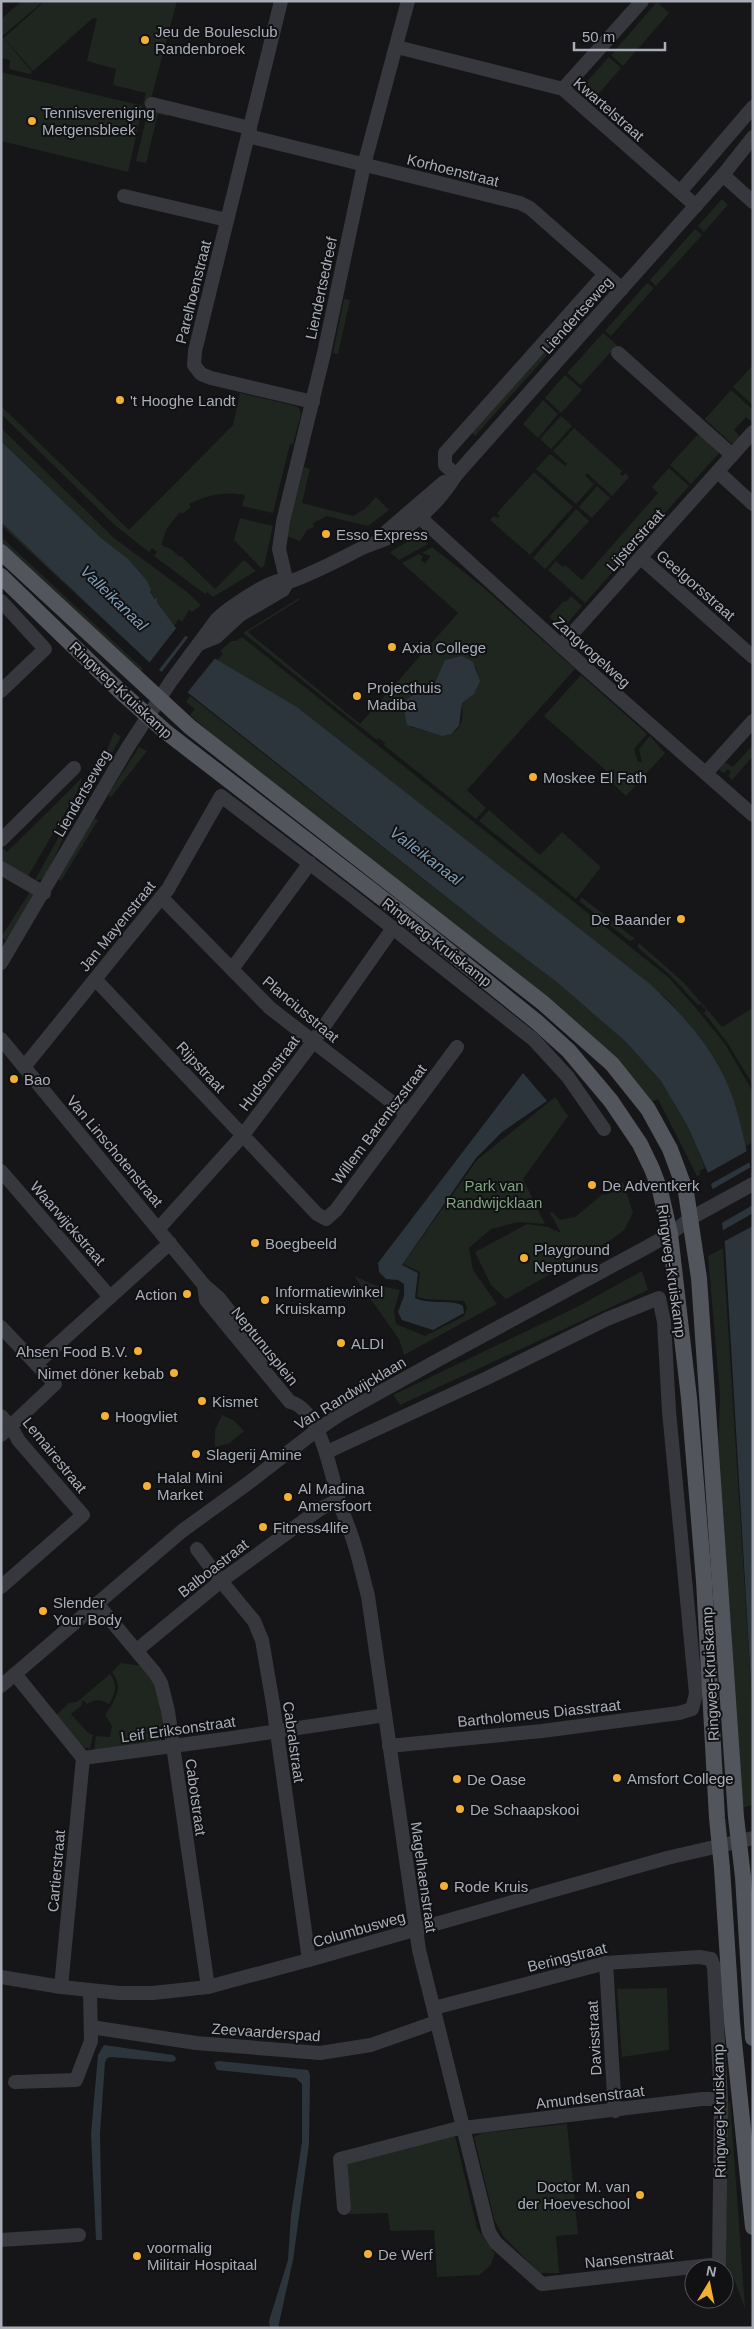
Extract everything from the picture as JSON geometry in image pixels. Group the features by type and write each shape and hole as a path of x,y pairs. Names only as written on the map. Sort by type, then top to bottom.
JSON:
{"main road":[{"name":"Ringweg-Kruiskamp","path":"1,552 190,727 536,997 599,1052 630,1086 660,1129 679,1171 691,1218 705,1343 745,1839 743,1877 753,2038"},
{"name":"Ringweg-Kruiskamp","path":"1,576 148,716 238,790 411,921 537,1022 568,1051 611,1101 640,1144 660,1190 670,1234 689,1398 703,1562 732,2022 753,2227"}],"street":[{"name":"Parelhoenstraat","path":"281,1 195,351 194,365 201,374 211,378 313,402"},
{"name":"Liendertsedreef","path":"287,583 279,549 283,522 313,402 364,165 408,1"},
{"path":"563,89 642,1"},
{"name":"Kwartelstraat","path":"397,46 563,89 696,206"},
{"path":"152,104 249,132"},
{"path":"680,192 753,107"},
{"name":"Korhoenstraat","path":"249,132 364,165 526,205 622,289"},
{"name":"Liendertseweg","path":"1,963 44,893 93,805 148,716 171,681 200,644 216,637 240,615 283,590 287,583 395,535 447,489 456,475 696,206 753,137"},
{"name":"Liendertseweg","path":"723,175 746,160 753,152"},
{"path":"723,175 753,202"},
{"path":"124,196 227,220"},
{"name":"Liendertseweg","path":"456,475 445,465 445,454 605,274"},
{"path":"618,353 732,455"},
{"name":"Lijsterstraat","path":"561,646 753,432"},
{"path":"718,472 753,504"},
{"name":"Zangvogelweg","path":"418,513 561,646 696,767 706,773 753,815"},
{"name":"Geelgorsstraat","path":"641,558 753,657"},
{"name":"Ringweg-Kruiskamp","path":"1,601 46,649 1,691"},
{"path":"706,773 753,721"},
{"name":"Liendertseweg","path":"1,840 74,768"},
{"name":"Ringweg-Kruiskamp","path":"221,796 310,863 534,1040 568,1077 604,1129"},
{"name":"Jan Mayenstraat","path":"24,1066 161,897 221,796"},
{"path":"232,969 310,863"},
{"path":"1,868 44,893"},
{"name":"Planciusstraat","path":"161,897 270,1008 407,1114"},
{"name":"Hudsonstraat","path":"159,1228 243,1135 313,1042 393,928"},
{"name":"Rijpstraat","path":"95,979 317,1214 326,1219"},
{"name":"Van Linschotenstraat","path":"1,1039 159,1228 204,1285 206,1300 214,1301"},
{"name":"Willem Barentszstraat","path":"326,1219 336,1210 457,1047"},
{"name":"Waarwijckstraat","path":"1,1171 110,1297"},
{"name":"Van Randwijcklaan","path":"1,1686 98,1605 182,1530 247,1484 338,1415 670,1234 691,1218 753,1184"},
{"path":"36,1364 170,1243"},
{"name":"Ringweg-Kruiskamp","path":"327,1452 487,1378 607,1319 659,1298 664,1322 670,1421 696,1694 692,1709"},
{"name":"Neptunusplein","path":"214,1301 298,1397 298,1404 316,1430 327,1452"},
{"path":"1,1327 55,1384 6,1431"},
{"name":"Lemairestraat","path":"1,1416 6,1431 19,1441 83,1515 1,1587"},
{"name":"Magelhaenstraat","path":"327,1452 338,1500 353,1542 368,1596 415,1930 489,2232 496,2243 542,2284"},
{"name":"Balboastraat","path":"137,1650 220,1581 320,1509 338,1500"},
{"name":"Cabralstraat","path":"197,1549 220,1581 254,1621 262,1640 309,1960"},
{"name":"Cabotstraat","path":"98,1605 137,1650 161,1683 168,1711 208,1987"},
{"path":"15,1674 82,1758"},
{"name":"Bartholomeus Diasstraat","path":"389,1746 542,1731 678,1713 692,1709"},
{"name":"Leif Eriksonstraat","path":"82,1758 384,1715"},
{"name":"Cartierstraat","path":"61,1988 82,1758"},
{"name":"Columbusweg","path":"1,1977 61,1988 135,1994 208,1987 745,1839"},
{"name":"Beringstraat","path":"435,2015 606,1963 699,1957 711,1959"},
{"name":"Ringweg-Kruiskamp","path":"711,1959 714,1967 721,2099 719,2259"},
{"name":"Davisstraat","path":"606,1963 615,2110"},
{"path":"15,2082 76,2080 91,2041 90,1991"},
{"name":"Zeevaarderspad","path":"90,2027 196,2043 320,2053 371,2045 435,2015"},
{"name":"Amundsenstraat","path":"344,2208 340,2159 464,2128 702,2099 721,2099"},
{"path":"1,2240 79,2235"},
{"name":"Nansenstraat","path":"542,2284 684,2268"}],"green space":[{"path":"22,1 44,1 2,36 32,72 30,74 9,69 10,60 1,58 1,19"},
{"path":"45,1 177,1 149,106 169,112 168,116 158,114 146,163 136,161 149,107 143,105 146,93 113,85 116,69 87,61 97,18 93,18 33,71 4,38"},
{"path":"657,2 669,13 623,66 611,55"},
{"path":"609,57 621,68 593,100 580,89"},
{"name":"Tennisvereniging Metgensbleek","path":"1,72 143,106 128,172 1,141"},
{"path":"722,199 728,205 704,232 698,226"},
{"path":"695,229 702,235 656,286 650,280"},
{"path":"647,283 654,288 611,336 605,331"},
{"path":"603,285 607,288 475,436 471,432"},
{"path":"344,299 350,300 338,354 333,353"},
{"path":"603,333 617,345 581,385 567,373"},
{"path":"753,365 753,405 733,387"},
{"path":"565,375 582,390 561,413 545,398"},
{"path":"731,390 753,410 753,423 746,417 734,430 740,437 733,445 705,419"},
{"path":"240,393 295,406 299,408 301,414 293,444 290,444 273,513 242,506 245,495 230,493 203,498 189,504 191,507 182,514 180,512 167,528 161,545 181,556 215,589 244,560 256,571 213,597 207,592 205,594 154,556 157,552 152,548 149,552 117,527 1,414 1,406 129,530 233,425"},
{"path":"543,400 558,414 538,438 523,424"},
{"path":"561,416 572,426 551,449 540,439"},
{"path":"1,428 114,538 187,592 201,605 192,612 189,610 182,622 179,619 174,626 133,565 101,538 1,441"},
{"path":"574,428 622,471 620,474 623,476 625,473 629,477 612,496 587,473 585,476 594,484 576,504 536,469 550,454 565,466 567,464 553,451"},
{"path":"700,432 721,451 691,484 670,465"},
{"path":"304,467 310,469 302,503 353,516 365,509 376,497 389,510 368,526 327,516 313,523 314,527 307,530 300,541 287,536"},
{"path":"669,468 689,486 585,603 548,570 556,561 563,567 565,565 582,580 658,493 652,487"},
{"path":"534,472 573,507 530,555 490,520 494,516 497,518 500,516 497,513"},
{"path":"597,486 610,498 592,518 579,507"},
{"path":"576,509 589,521 545,569 533,558"},
{"path":"240,518 273,526 264,566 261,568 234,540"},
{"path":"1,522 145,657 145,658 1,525"},
{"path":"417,536 428,544 399,560 390,552"},
{"path":"1,537 143,669 140,671 1,543"},
{"path":"432,547 484,588 575,669 467,790 486,808 476,819 384,745 385,743 379,738 377,740 243,633 299,598 299,600 248,632 360,724 458,613 402,563 419,554 423,557 421,560 425,563 431,556 422,553","holes":["452,658 476,667 478,684 462,703 462,719 459,727 454,732 441,734 411,727 406,716 409,697 414,693 432,690 446,660"]},
{"path":"571,596 582,606 566,625 560,626 549,617"},
{"path":"242,637 668,977 725,1044 753,1092 753,1145 751,1143 745,1147 733,1103 718,1066 696,1033 666,998 297,707 217,660 223,654 220,651 231,641 236,641"},
{"path":"581,675 647,734 634,749 638,762 642,762 639,749 650,736 665,753 626,796 608,779 611,775 544,716"},
{"path":"190,696 558,983 607,1024 661,1081 688,1127 705,1168 699,1171 701,1174 697,1176 658,1099 651,1102 216,738 190,715 195,709 186,702"},
{"path":"114,732 121,737 62,841 44,879 35,880 108,748"},
{"path":"753,745 753,756 732,780 728,776 731,772 728,769 724,773 719,770 724,762 733,767"},
{"path":"139,747 147,751 111,797 108,795"},
{"path":"82,778 77,792 27,878 1,864 1,847 7,852"},
{"path":"489,810 540,855 562,832 601,867 576,899 479,821"},
{"path":"94,818 98,820 61,881 58,879"},
{"path":"30,892 33,893 32,897 8,942 1,937"},
{"path":"582,897 635,939 630,941 579,901"},
{"path":"639,943 684,983 722,1027 753,1008 753,1085 727,1042 704,1013 706,1010 700,1004 698,1005 670,975 637,947"},
{"name":"Park van Randwijcklaan","path":"555,1097 568,1116 523,1179 545,1224 518,1222 491,1229 469,1248 473,1270 497,1304 404,1355 399,1339 354,1276 374,1285 400,1290 394,1311 396,1324 425,1336 464,1316 467,1308 464,1301 417,1297 420,1272 403,1264 477,1160"},
{"name":"Playground Neptunus","path":"623,1182 633,1213 624,1230 611,1240 506,1299 491,1285 475,1252 527,1224 548,1227 561,1233 550,1213 552,1212 560,1220 575,1217 603,1194 617,1191 614,1185"},
{"path":"723,1248 753,1716 753,1805 741,1808 718,1457 720,1394 708,1256"},
{"path":"642,1271 648,1290 400,1405 393,1395 577,1307"},
{"path":"222,1415 233,1420 244,1431 230,1443 215,1447 215,1430"},
{"path":"121,1663 143,1666 158,1689 164,1736 161,1741 94,1750 96,1736 110,1737 112,1726 105,1715 115,1699 118,1689 116,1678 112,1672"},
{"path":"110,1674 115,1689 109,1704 98,1700 87,1704 83,1700 81,1706 71,1714 87,1732 93,1735 90,1749 83,1747 56,1715 69,1703 77,1702"},
{"path":"667,1988 669,2050 622,2057 617,1989"},
{"path":"730,2100 745,2308 734,2279 734,2259 726,2259 723,2113"},
{"path":"567,2124 578,2234 556,2236 559,2273 540,2273 503,2236 494,2219 474,2137 482,2133"},
{"path":"455,2136 477,2228 495,2254 490,2266 479,2275 437,2277 434,2230 390,2231 388,2213 349,2214 347,2163"}],"water":[{"name":"Valleikanaal","path":"1,441 101,538 128,559 147,581 150,592 155,599 157,598 157,602 175,627 214,658 297,707 650,984 690,1025 722,1072 741,1125 753,1178 753,1716 725,1245 722,1223 708,1173 688,1127 661,1081 625,1041 558,983 149,662 1,522"},
{"path":"462,656 473,662 480,681 474,694 462,703 459,726 451,734 442,736 407,725 405,708 408,698 432,690 445,660"},
{"path":"523,1073 547,1101 502,1132 476,1158 402,1265 418,1273 415,1298 459,1304 463,1306 464,1313 433,1330 402,1320 398,1312 404,1296 404,1284 398,1280 386,1279 379,1272 378,1263"},
{"path":"104,2045 173,2055 176,2058 175,2061 171,2062 111,2057 107,2058 105,2062 100,2134 102,2240 96,2240 91,2134 98,2055"},
{"path":"218,2061 308,2070 310,2075 309,2144 293,2260 278,2328 270,2328 269,2321 288,2260 291,2215 302,2142 302,2084 296,2078 217,2070 214,2063"}],"pier":[{"path":"177,627 187,634 158,671 149,663"},
{"path":"189,636 216,657 187,693 161,673"},
{"path":"747,1151 750,1162 709,1185 706,1174"},
{"path":"751,1167 753,1205 720,1224 711,1190"},
{"path":"753,1213 753,1226 723,1242 720,1232"}],"place":[{"name":"Jeu de Boulesclub Randenbroek","path":"145,40"},
{"name":"Tennisvereniging Metgensbleek","path":"32,121"},
{"name":"'t Hooghe Landt","path":"120,400"},
{"name":"Esso Express","path":"326,534"},
{"name":"Axia College","path":"392,647"},
{"name":"Projecthuis Madiba","path":"357,696"},
{"name":"Moskee El Fath","path":"533,777"},
{"name":"De Baander","path":"681,919"},
{"name":"Bao","path":"14,1079"},
{"name":"De Adventkerk","path":"592,1185"},
{"name":"Boegbeeld","path":"255,1243"},
{"name":"Playground Neptunus","path":"524,1258"},
{"name":"Action","path":"187,1294"},
{"name":"Informatiewinkel Kruiskamp","path":"265,1300"},
{"name":"ALDI","path":"341,1343"},
{"name":"Ahsen Food B.V.","path":"138,1351"},
{"name":"Nimet döner kebab","path":"174,1373"},
{"name":"Kismet","path":"202,1401"},
{"name":"Hoogvliet","path":"105,1416"},
{"name":"Slagerij Amine","path":"196,1454"},
{"name":"Halal Mini Market","path":"147,1486"},
{"name":"Al Madina Amersfoort","path":"288,1497"},
{"name":"Fitness4life","path":"263,1527"},
{"name":"Slender Your Body","path":"43,1611"},
{"name":"Amsfort College","path":"617,1778"},
{"name":"De Oase","path":"457,1779"},
{"name":"De Schaapskooi","path":"460,1809"},
{"name":"Rode Kruis","path":"444,1886"},
{"name":"Doctor M. van der Hoeveschool","path":"640,2195"},
{"name":"De Werf","path":"368,2254"},
{"name":"voormalig Militair Hospitaal","path":"137,2256"}]}
